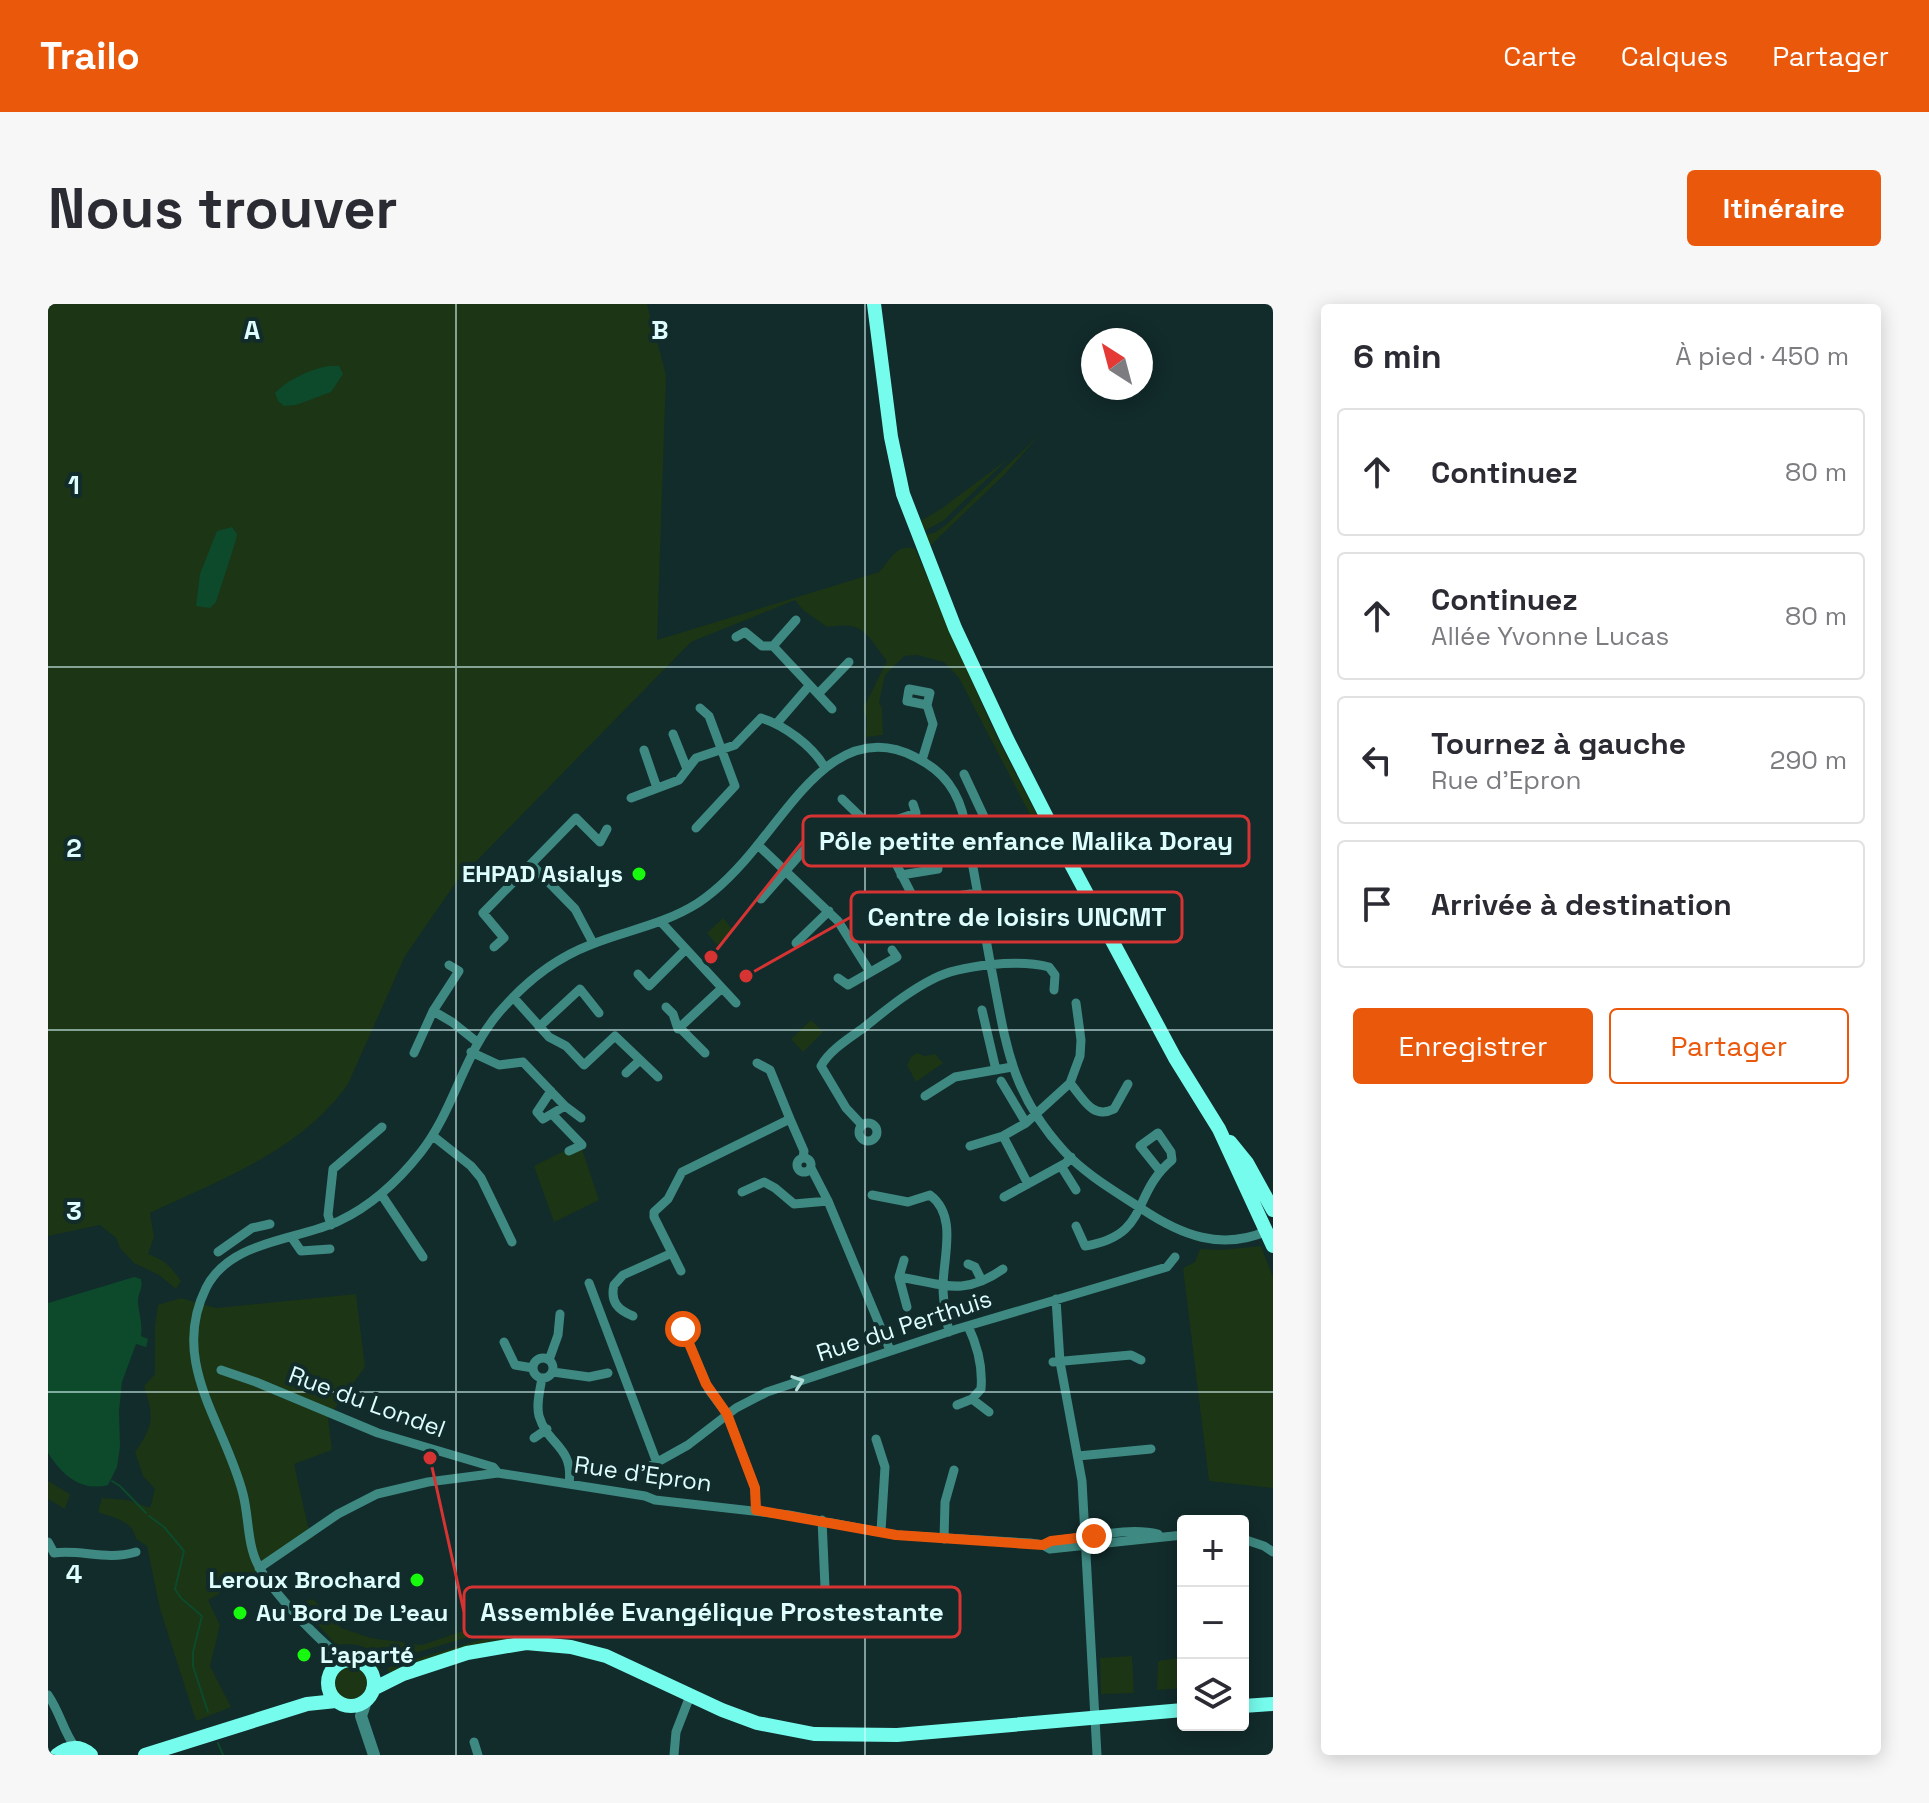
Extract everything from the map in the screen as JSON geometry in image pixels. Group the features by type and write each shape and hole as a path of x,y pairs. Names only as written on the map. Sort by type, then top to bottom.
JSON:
{"main road":[{"path":"874,304 891,437 903,494 955,628 1007,739 1083,886 1175,1058 1219,1129 1270,1229 1273,1246"},
{"path":"1219,1129 1247,1163 1273,1210"},
{"path":"145,1755 307,1704 349,1708 403,1674 467,1653 503,1646 555,1645 606,1656 690,1696 757,1723 814,1734 897,1735 1177,1710"},
{"path":"307,1704 346,1660 358,1661 372,1672 403,1674"},
{"path":"370,1695 372,1672"},
{"path":"329,1677 331,1696 349,1708"},
{"path":"1249,1706 1273,1704"},
{"path":"57,1755 64,1749 75,1747 91,1755"}],"street":[{"path":"773,646 796,620"},
{"path":"736,637 745,632 762,646 773,646 792,664 793,671 832,709"},
{"path":"818,694 849,662"},
{"path":"777,723 809,686"},
{"path":"922,760 933,724 927,705"},
{"path":"696,828 739,785 721,750 709,716 700,708"},
{"path":"631,798 679,780 696,758 735,745 760,714 777,723 818,757 825,768"},
{"path":"673,734 687,769"},
{"path":"346,1660 326,1647 259,1568 250,1541 243,1494 199,1379 193,1343 207,1286 222,1267 251,1249 331,1225 381,1194 433,1136 456,1091 471,1052 493,1018 513,997 541,972 593,943 661,922 710,894 758,845 812,779 848,754 872,748 893,749 922,760 949,783 962,807 1005,1047 1036,1114 1071,1157 1139,1207 1179,1231 1208,1240 1244,1239 1270,1229"},
{"path":"644,750 657,788"},
{"path":"964,774 971,783 993,836"},
{"path":"842,799 890,852 913,897 924,901 977,893"},
{"path":"869,832 916,813 913,804"},
{"path":"965,823 983,817"},
{"path":"494,947 504,938 483,913 576,818 600,842 607,829"},
{"path":"761,899 811,842"},
{"path":"758,845 829,911 848,933 870,972"},
{"path":"901,875 938,869 936,858"},
{"path":"531,864 575,909 593,943"},
{"path":"937,899 947,934"},
{"path":"796,943 829,911"},
{"path":"661,922 736,1003"},
{"path":"638,974 649,986 685,950"},
{"path":"838,978 848,985 897,957 892,950"},
{"path":"862,1125 846,1108 821,1066 902,998 943,974 991,966 1039,964 1049,967 1055,975 1054,990"},
{"path":"414,1053 433,1011 459,971 449,965"},
{"path":"680,1028 722,988"},
{"path":"539,1027 580,989 599,1013"},
{"path":"513,997 549,1037 566,1046 584,1065 615,1036 658,1077"},
{"path":"970,1146 1003,1136 1026,1123 1070,1083 1080,1056 1076,1003"},
{"path":"666,1007 673,1014 678,1029 705,1053"},
{"path":"982,1010 996,1070"},
{"path":"433,1011 477,1042"},
{"path":"514,1061 518,1049"},
{"path":"471,1052 498,1070 514,1061 523,1062 565,1106 581,1118"},
{"path":"626,1073 639,1061"},
{"path":"757,1063 770,1070 804,1151 803,1158 797,1164 799,1171 806,1173 811,1168 828,1201 890,1350"},
{"path":"925,1096 955,1077 1012,1067"},
{"path":"1001,1081 1026,1123"},
{"path":"1070,1083 1093,1111 1099,1113 1114,1109 1128,1084"},
{"path":"551,1091 537,1112 543,1119 565,1106"},
{"path":"552,1114 586,1143 569,1151"},
{"path":"681,1271 654,1212 668,1199 682,1172 790,1119"},
{"path":"331,1225 328,1215 333,1169 382,1127"},
{"path":"433,1136 471,1166 481,1178 512,1242"},
{"path":"1003,1136 1028,1184"},
{"path":"1004,1197 1061,1166 1071,1157"},
{"path":"1061,1166 1076,1190"},
{"path":"1076,1226 1085,1246 1118,1237 1126,1230 1160,1171"},
{"path":"1049,1173 1054,1183"},
{"path":"742,1192 764,1182 794,1204 828,1201"},
{"path":"381,1194 423,1257"},
{"path":"872,1195 908,1202 917,1201 926,1194 935,1199 944,1212 947,1226 943,1287 949,1332"},
{"path":"218,1252 252,1228 270,1224"},
{"path":"242,1235 251,1249"},
{"path":"292,1238 301,1251 330,1249"},
{"path":"633,1316 622,1312 615,1303 614,1285 623,1275 672,1253"},
{"name":"Rue du Perthuis","path":"645,1469 688,1445 727,1414 767,1392 890,1350 1167,1267 1175,1257"},
{"path":"904,1260 899,1277 907,1307"},
{"path":"968,1264 975,1267 982,1281"},
{"path":"899,1277 933,1282 943,1287 963,1288 1003,1269"},
{"path":"589,1283 657,1463"},
{"path":"1056,1299 1057,1362 1078,1456 1087,1541 1097,1755"},
{"path":"549,1360 558,1335 560,1314"},
{"path":"957,1405 972,1399 981,1389 979,1354 968,1326"},
{"path":"683,1329 706,1384 727,1414 755,1488 756,1510"},
{"path":"504,1342 515,1365 533,1368"},
{"path":"1057,1362 1131,1355 1141,1360"},
{"path":"533,1368 537,1360 549,1360"},
{"path":"549,1360 553,1372"},
{"path":"533,1368 542,1378"},
{"name":"Rue du Londel","path":"221,1370 378,1433 493,1467 498,1473"},
{"path":"542,1378 553,1372 589,1377 608,1373"},
{"path":"542,1378 539,1412 570,1462 569,1484"},
{"path":"972,1399 989,1412"},
{"path":"534,1438 547,1429"},
{"path":"876,1439 885,1467 881,1531"},
{"path":"1078,1456 1151,1449"},
{"path":"944,1539 945,1502 954,1470"},
{"name":"Rue d'Epron","path":"259,1568 338,1514 377,1494 428,1482 498,1473 681,1503 756,1510 944,1539 1043,1545 1051,1541 1177,1535"},
{"path":"822,1520 825,1587"},
{"path":"48,1542 51,1554 67,1551 94,1557 136,1552"},
{"path":"1268,1544 1273,1552"},
{"path":"326,1647 329,1677"},
{"path":"48,1695 66,1736 75,1747"},
{"path":"674,1755 676,1732 690,1696"},
{"path":"48,1705 60,1735 57,1755"},
{"path":"349,1708 374,1755"},
{"path":"474,1742 478,1755"}],"shaded area":[{"path":"48,304 647,304 666,375 657,640 879,572 899,550 915,549 991,725 1053,847 1047,847 959,678 944,662 917,655 904,656 885,675 879,702 883,735 866,737 867,718 863,709 887,661 863,631 849,626 827,627 803,610 795,600 691,642 457,881 405,956 348,1084 307,1128 258,1161 150,1213 154,1237 148,1254 163,1261 174,1272 181,1281 176,1289 159,1275 134,1263 120,1248 116,1238 100,1225 48,1236"},
{"path":"328,366 339,366 343,374 331,392 296,405 284,406 278,401 275,393 286,384"},
{"path":"1040,434 1005,474 930,546 926,535 948,523"},
{"path":"1009,458 943,521 924,531 919,522"},
{"path":"232,527 237,534 236,540 216,602 210,608 196,606 200,574 217,531"},
{"path":"723,918 733,930 717,945 707,933"},
{"path":"811,1020 823,1032 803,1052 791,1039"},
{"path":"917,1053 925,1056 935,1054 943,1063 916,1082 907,1065"},
{"path":"580,1143 599,1200 554,1222 534,1166"},
{"path":"1261,1246 1273,1277 1273,1488 1209,1481 1183,1268 1195,1262 1200,1249"},
{"path":"134,1277 141,1279 138,1300 141,1336 148,1339 146,1347 136,1344 122,1382 117,1467 108,1485 89,1486 66,1475 48,1453 48,1303"},
{"path":"356,1294 365,1367 328,1418 332,1450 294,1464 308,1526 314,1537 233,1587 221,1584 219,1594 208,1600 220,1625 210,1666 231,1707 196,1721 160,1609 147,1546 136,1539 127,1524 98,1512 102,1498 128,1500 150,1508 155,1489 143,1476 135,1452 149,1428 151,1414 144,1386 155,1374 158,1305 181,1298 216,1308"},
{"path":"48,1481 70,1494 65,1509 48,1499"},
{"path":"313,1599 341,1628 371,1638 422,1645 480,1625 523,1621 549,1630 510,1630 472,1636 385,1662 363,1647 336,1645 301,1606"},
{"path":"504,1636 536,1636 536,1639 491,1641 394,1672 389,1673 387,1668 476,1641"},
{"path":"346,1650 368,1655 382,1672 362,1657 339,1653"},
{"path":"1132,1656 1134,1693 1101,1694 1100,1658"},
{"path":"1177,1658 1177,1688 1157,1690 1158,1661"},
{"path":"351,1665 364,1670 369,1683 364,1696 351,1701 338,1696 333,1683 338,1670"}],"waterway":[{"path":"112,1481 146,1513"},
{"path":"149,1516 164,1527 184,1551 175,1589 202,1616 193,1652 193,1666 208,1712"},
{"path":"218,1743 223,1755"}],"place":[{"name":"EHPAD Asialys","path":"639,874"},
{"name":"Pôle petite enfance Malika Doray","path":"711,957"},
{"name":"Centre de loisirs UNCMT","path":"746,976"},
{"name":"Assemblée Evangélique Prostestante","path":"430,1458"},
{"name":"Leroux Brochard","path":"417,1580"},
{"name":"Au Bord De L’eau","path":"240,1613"},
{"name":"L’aparté","path":"304,1655"}],"route":[{"path":"683,1329 709,1390 727,1414 755,1488 756,1510 896,1535 944,1539 1043,1545 1051,1541 1094,1536"}]}
